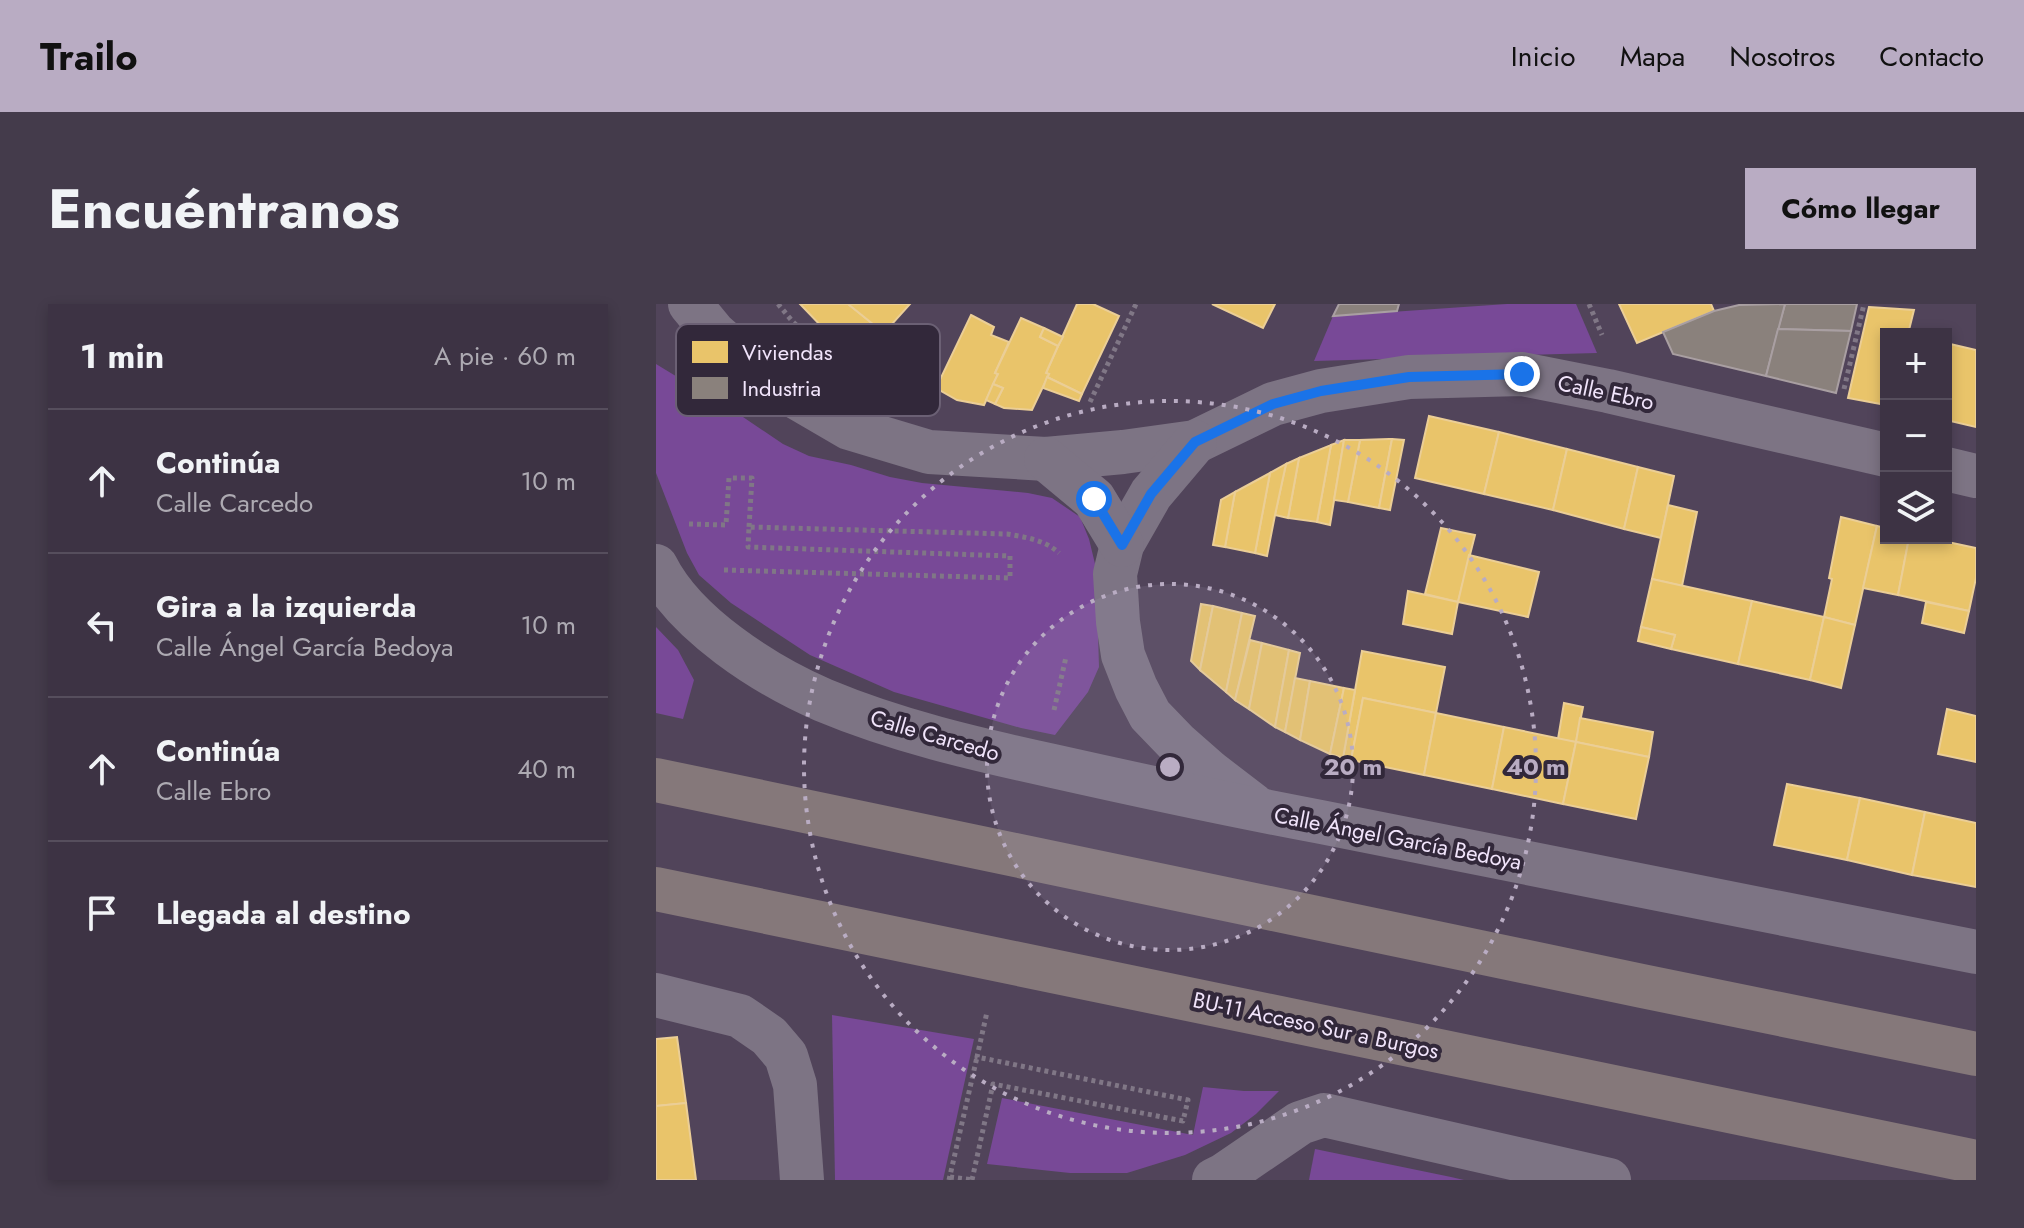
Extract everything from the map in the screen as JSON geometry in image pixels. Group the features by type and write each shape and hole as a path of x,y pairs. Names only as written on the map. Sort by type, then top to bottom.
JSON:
{"highway":[{"path":"656,780 1976,1054"},
{"name":"BU-11 Acceso Sur a Burgos","path":"656,889 1976,1162"}],"street":[{"path":"690,304 707,324"},
{"name":"Calle Ebro","path":"1046,459 1195,442 1273,404 1321,391 1409,377 1522,374 1623,394 1880,454"},
{"path":"828,416 849,428 929,452 1046,459 1094,499 1122,545"},
{"name":"Calle Ángel García Bedoya","path":"1195,442 1151,494 1122,545 1115,574 1123,655 1150,715 1210,772 1262,811 1976,952"},
{"path":"1952,470 1976,476"},
{"name":"Calle Carcedo","path":"658,569 696,618 743,657 821,699 888,724 964,746 1262,811"},
{"path":"656,995 740,1016 769,1036 786,1056 795,1085 802,1180"},
{"path":"1214,1180 1300,1123 1324,1115 1609,1180"}],"path":[{"path":"778,304 793,322"},
{"path":"1086,412 1136,304"},
{"path":"1589,304 1604,339"},
{"path":"1843,390 1864,304"},
{"path":"729,478 752,478 748,547 1010,556 1010,578 756,569 658,569 674,526 726,525 729,478"},
{"path":"749,527 1007,534 1031,538 1055,549 1063,558"},
{"path":"977,1057 1188,1100 1183,1121 993,1084 974,1180 950,1178 981,1038"}],"shaded area":[{"path":"1507,304 1576,304 1597,353 1314,361 1333,316"},
{"path":"656,364 676,376 676,416 741,416 783,444 809,456 890,477 1052,498 1080,517 1096,568 1099,667 1088,692 1055,735 894,692 810,655 731,603 699,575 687,553 656,473"},
{"path":"656,627 678,650 694,680 683,719 656,713"},
{"path":"832,1015 974,1039 943,1180 835,1180"},
{"path":"1203,1087 1279,1091 1231,1133 1185,1155 1127,1173 1070,1173 987,1164 1002,1098 1193,1135"},
{"path":"1315,1149 1451,1177 1464,1180 1309,1180"}],"building: Viviendas":[{"path":"800,304 848,304 873,324 819,324"},
{"path":"848,304 910,304 892,324 873,324"},
{"path":"1077,304 1093,304 1119,316 1082,394 1047,377 1049,374 1046,373"},
{"path":"1212,304 1275,304 1263,328"},
{"path":"1619,304 1711,304 1714,311 1637,343"},
{"path":"1869,307 1914,310 1910,328 1880,328 1880,404 1848,398"},
{"path":"971,315 994,327 991,335 1009,342 984,405 957,400 940,390 940,380"},
{"path":"1021,318 1044,328 1040,337 1058,346 1032,410 1004,408 995,404 1003,388 993,384 998,374 995,373"},
{"path":"1044,328 1063,337 1058,346 1040,337"},
{"path":"1952,344 1976,350 1976,427 1952,421"},
{"path":"1047,377 1082,394 1079,401 1043,388"},
{"path":"993,384 1003,388 995,404 986,400"},
{"path":"1429,416 1499,432 1484,494 1415,478"},
{"path":"1499,432 1567,449 1553,510 1484,494"},
{"path":"1392,439 1379,508 1348,502 1360,440"},
{"path":"1392,439 1404,440 1390,510 1379,508"},
{"path":"1344,440 1330,525 1317,522 1331,445"},
{"path":"1344,440 1360,440 1348,502 1334,500"},
{"path":"1331,445 1317,522 1288,518 1299,458"},
{"path":"1567,449 1638,467 1624,529 1553,510"},
{"path":"1299,458 1288,518 1275,515 1286,464"},
{"path":"1286,464 1267,556 1255,553 1270,473"},
{"path":"1638,467 1674,476 1661,538 1624,529"},
{"path":"1270,473 1255,553 1225,547 1235,492"},
{"path":"1235,492 1225,547 1213,545 1221,500"},
{"path":"1668,505 1697,512 1682,586 1652,579"},
{"path":"1841,517 1877,526 1855,625 1824,617"},
{"path":"1877,526 1880,527 1880,544 1908,544 1898,595 1863,588"},
{"path":"1441,528 1475,535 1458,602 1425,594"},
{"path":"1952,543 1976,548 1976,578 1969,611 1898,595 1908,544"},
{"path":"1469,555 1539,572 1528,617 1458,602"},
{"path":"1652,579 1752,601 1738,664 1671,649 1675,635 1641,627"},
{"path":"1408,591 1458,602 1452,634 1403,624"},
{"path":"1752,601 1824,617 1810,680 1738,664"},
{"path":"1926,602 1969,611 1964,633 1922,623"},
{"path":"1201,604 1213,606 1200,670 1191,661"},
{"path":"1213,606 1242,613 1226,692 1200,670"},
{"path":"1242,613 1255,616 1235,700 1226,692"},
{"path":"1824,617 1855,625 1841,688 1810,680"},
{"path":"1641,627 1675,635 1671,649 1638,641"},
{"path":"1250,640 1262,643 1249,709 1235,700"},
{"path":"1262,643 1289,650 1275,727 1249,709"},
{"path":"1289,650 1300,653 1285,732 1275,727"},
{"path":"1362,651 1445,667 1436,713 1363,698 1351,760 1343,758"},
{"path":"1295,678 1310,681 1300,740 1285,732"},
{"path":"1310,681 1344,688 1330,754 1300,740"},
{"path":"1344,688 1355,690 1343,758 1330,754"},
{"path":"1363,698 1436,713 1424,775 1351,760"},
{"path":"1564,703 1583,707 1576,742 1558,739"},
{"path":"1947,709 1976,716 1976,762 1938,754"},
{"path":"1436,713 1504,727 1492,789 1424,775"},
{"path":"1580,718 1653,732 1649,757 1576,742"},
{"path":"1504,727 1576,742 1563,804 1492,789"},
{"path":"1576,742 1649,757 1636,819 1563,804"},
{"path":"1787,784 1860,798 1847,860 1774,845"},
{"path":"1860,798 1925,812 1912,875 1847,860"},
{"path":"1925,812 1976,823 1976,887 1912,875"},
{"path":"677,1037 686,1103 656,1106 656,1039"},
{"path":"686,1103 696,1180 656,1180 656,1106"}],"building: Industria":[{"path":"1339,304 1399,304 1397,311 1333,316"},
{"path":"1785,304 1857,304 1851,331 1778,329"},
{"path":"1785,304 1766,376 1673,354 1663,332 1714,311 1739,305"},
{"path":"1778,329 1851,331 1836,393 1766,376"}],"route":[{"path":"1094,499 1122,545 1151,494 1195,442 1273,404 1321,391 1409,377 1522,374"}]}
